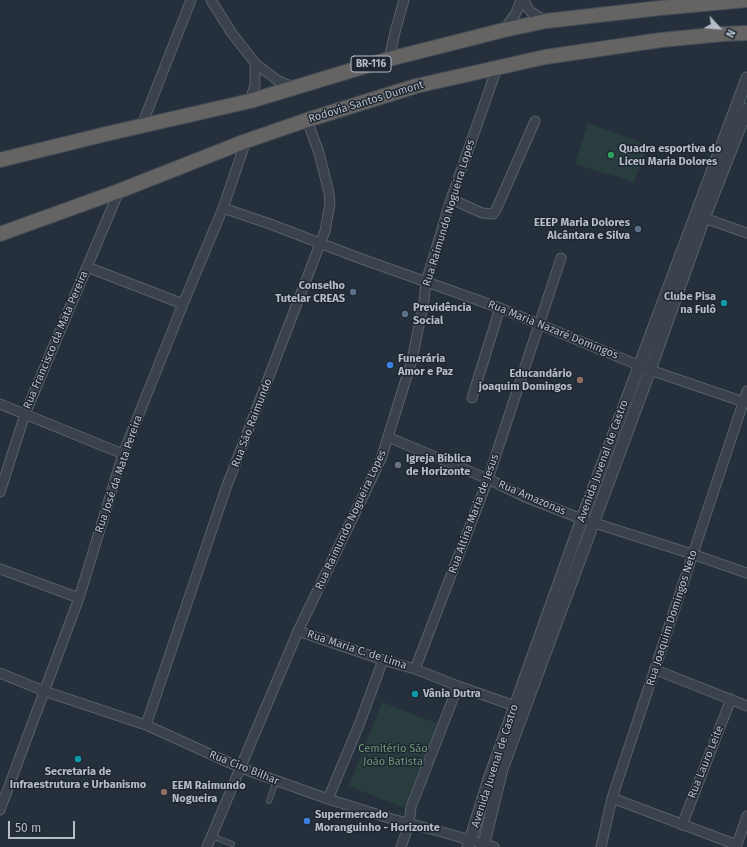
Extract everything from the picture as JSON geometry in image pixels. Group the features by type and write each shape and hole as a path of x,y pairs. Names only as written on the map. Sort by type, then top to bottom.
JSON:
{"highway":[{"name":"BR-116","path":"0,160 142,125 250,101 389,59 546,21 747,0"},
{"name":"Rodovia Santos Dumont","path":"0,234 119,191 246,141 307,120 416,86 545,57 661,40 747,34"}],"street":[{"path":"142,125 191,0"},
{"path":"211,0 255,63 277,80 293,87"},
{"path":"389,59 404,0"},
{"path":"504,30 521,0"},
{"path":"524,0 531,12 546,21"},
{"path":"250,101 255,85 255,63"},
{"name":"Rua Raimundo Nogueira Lopes","path":"207,847 298,631 377,469 412,360 424,301 426,282 451,199 497,68"},
{"name":"Avenida Juvenal de Castro","path":"470,843 489,779 582,519 638,365 747,78"},
{"name":"Avenida Juvenal de Castro","path":"487,846 502,769 650,370 704,218 747,110"},
{"name":"Rua São Raimundo","path":"146,725 226,488 325,231 330,204 324,172 307,120"},
{"path":"451,199 482,213 494,214 535,121"},
{"name":"Rua José da Mata Pereira","path":"0,810 79,598 123,454 223,208 246,141"},
{"name":"Rua Francisco da Mata Pereira","path":"0,492 25,414 119,191"},
{"name":"Rua Maria Nazaré Domingos","path":"223,208 500,308 650,370 745,402"},
{"path":"704,218 747,233"},
{"name":"Rua Altina Maria de Jesus","path":"415,668 488,479 561,258"},
{"path":"87,266 183,304"},
{"path":"472,398 500,308"},
{"name":"Rua Joaquim Domingos Neto","path":"601,847 612,798 656,670 692,554 745,402 747,390"},
{"path":"0,404 123,454"},
{"name":"Rua Amazonas","path":"388,437 488,479 524,497 582,519 747,573"},
{"path":"0,569 79,598"},
{"name":"Rua Maria C. de Lima","path":"298,631 383,660 415,668"},
{"path":"328,799 359,725 383,660"},
{"path":"415,668 458,686 515,706"},
{"path":"656,670 747,706"},
{"name":"Rua Ciro Bilhar","path":"0,673 44,691 146,725 241,768 276,781 328,799 470,843 487,846"},
{"path":"401,847 409,824 411,807 458,686"},
{"name":"Rua Lauro Leite","path":"682,825 731,699"},
{"path":"612,798 736,846 747,816"}],"lane":[{"path":"269,801 276,781"},
{"path":"212,836 232,844"}],"green space":[{"name":"Quadra esportiva do Liceu Maria Dolores","path":"588,123 648,145 634,182 575,164"},
{"name":"Cemitério São João Batista","path":"382,702 438,724 404,808 349,786"}],"place":[{"name":"Quadra esportiva do Liceu Maria Dolores","path":"611,155"},
{"name":"EEEP Maria Dolores Alcântara e Silva","path":"638,229"},
{"name":"Conselho Tutelar CREAS","path":"353,292"},
{"name":"Clube Pisa na Fulô","path":"724,303"},
{"name":"Previdência Social","path":"405,314"},
{"name":"Funerária Amor e Paz","path":"390,365"},
{"name":"Educandário joaquim Domingos","path":"580,380"},
{"name":"Igreja Bíblica de Horizonte","path":"398,465"},
{"name":"Vânia Dutra","path":"415,694"},
{"name":"Secretaria de Infraestrutura e Urbanismo","path":"78,759"},
{"name":"EEM Raimundo Nogueira","path":"164,792"},
{"name":"Supermercado Moranguinho - Horizonte","path":"307,821"}]}
